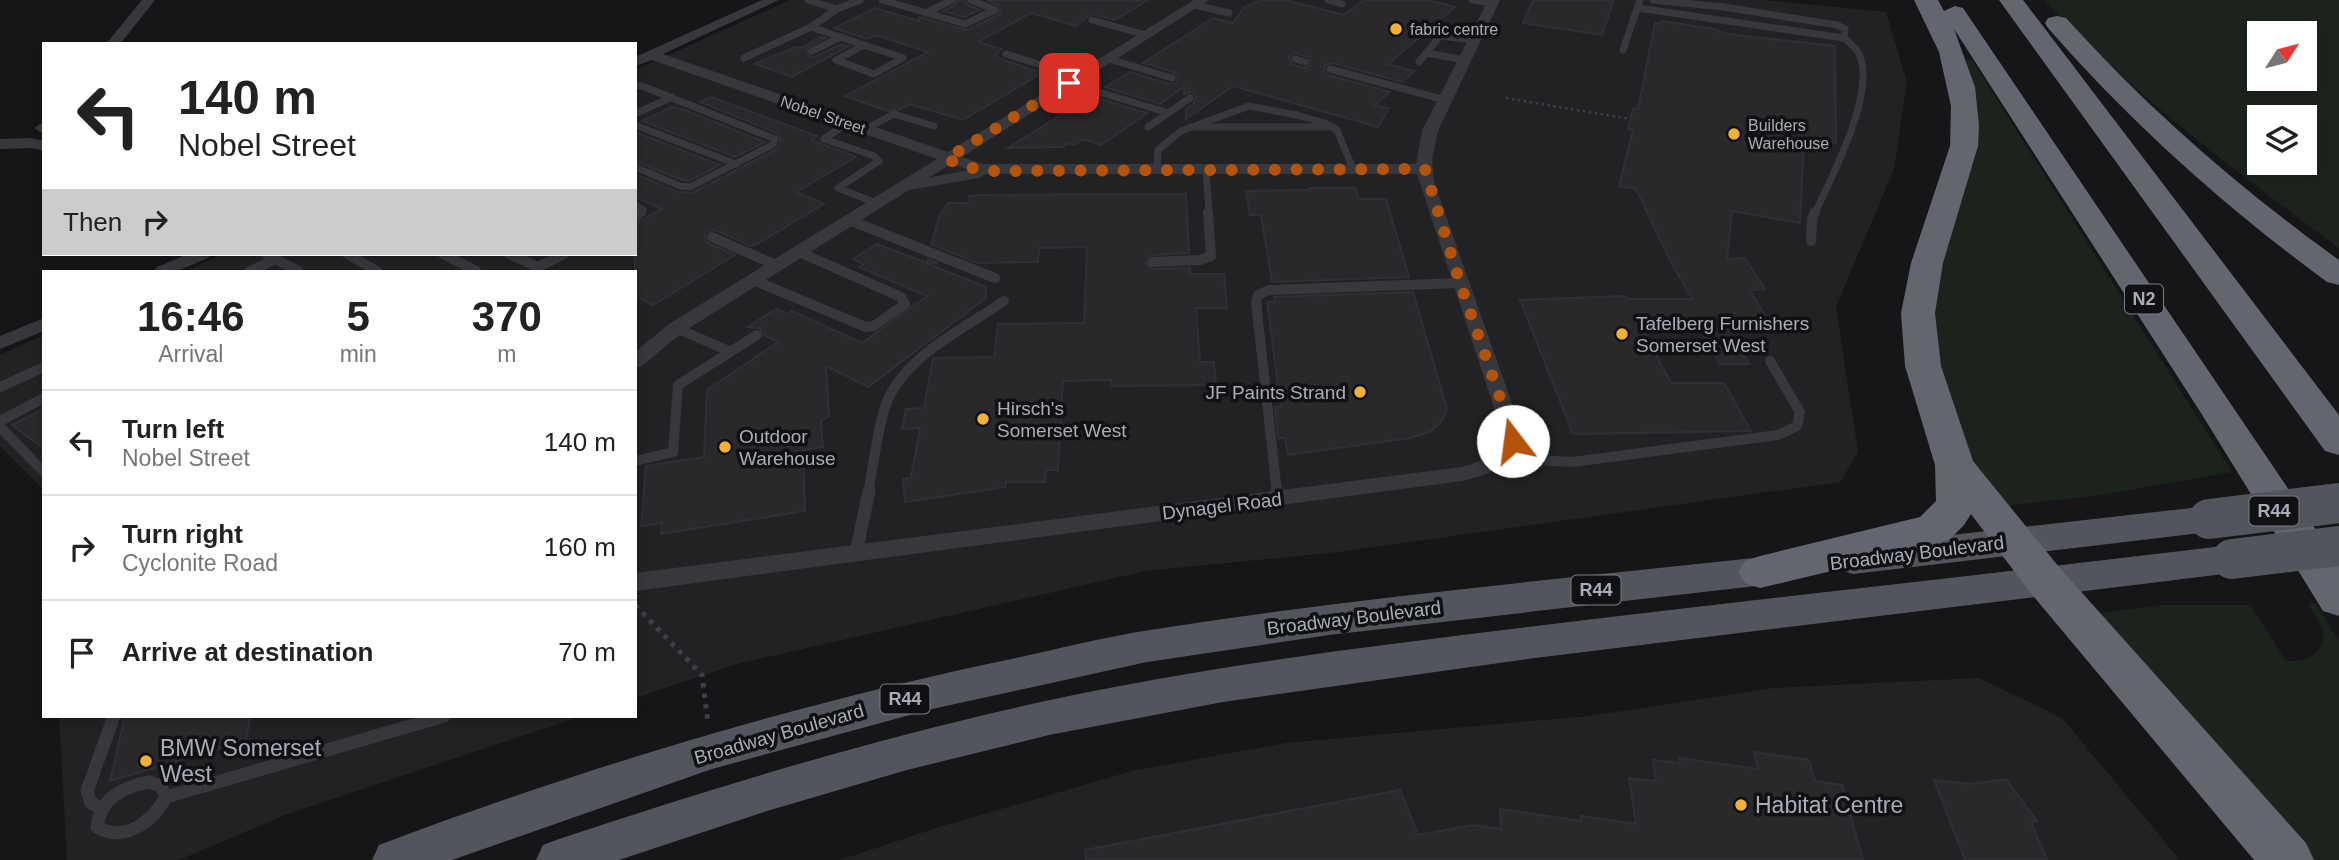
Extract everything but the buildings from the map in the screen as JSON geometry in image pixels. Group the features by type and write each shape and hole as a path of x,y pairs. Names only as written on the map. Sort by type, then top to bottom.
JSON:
{"highway":[{"path":"1760,572 1903,539 1935,528 1949,515 1957,502 1955,464 1923,366 1918,313 1927,263 1964,146 1964,90 1955,57 1926,0"},
{"name":"N2","path":"1946,0 2219,412 2339,599"},
{"path":"2011,0 2339,442"},
{"path":"2037,0 2089,61 2211,177 2339,275"},
{"path":"1955,464 2044,579 2287,860"}],"main road":[{"name":"Broadway Boulevard","path":"395,860 553,803 712,751 932,692 1147,646 1329,620 1760,572 2339,502"},
{"name":"R44","path":"559,860 690,815 932,744 1116,704 1246,681 2044,579 2339,546"},
{"path":"619,860 690,815"}],"street":[{"path":"115,42 149,0"},
{"path":"637,61 773,0"},
{"path":"1494,1 1430,131 1425,169 1460,283 1511,429 1513,441 1507,453"},
{"path":"637,359 676,328 1199,2"},
{"name":"Nobel Street","path":"652,55 972,168 995,171 1425,169"},
{"path":"0,144 37,145"},
{"name":"Nobel Street","path":"895,192 954,177 995,171"},
{"path":"165,270 197,256"},
{"path":"0,343 42,325"},
{"name":"Dynagel Road","path":"637,582 1462,474 1481,470 1507,453"}],"lane":[{"path":"808,0 837,9"},
{"path":"744,58 811,27 837,9 860,0"},
{"path":"882,0 965,24 995,10 971,0"},
{"path":"904,6 917,0"},
{"path":"926,13 952,0"},
{"path":"1328,0 1342,4"},
{"path":"1472,0 1494,1"},
{"path":"1653,0 1724,7 1837,25 1845,29 1844,37"},
{"path":"1199,2 1229,13"},
{"path":"1623,50 1639,4 1844,37 1859,53 1863,80 1849,140 1812,219 1811,241"},
{"path":"1092,20 1146,35"},
{"path":"811,27 864,44 903,59 874,74 837,62 837,58 864,44"},
{"path":"1419,62 1440,36 1474,40"},
{"path":"812,51 841,37"},
{"path":"1426,52 1465,60"},
{"path":"1006,54 1169,113"},
{"path":"1109,59 1172,78"},
{"path":"1295,59 1305,62"},
{"path":"1330,69 1445,100"},
{"path":"637,86 672,97 775,139 772,145 699,184 686,187 637,168"},
{"path":"637,113 672,97"},
{"path":"1149,127 1190,98"},
{"path":"1157,170 1158,149 1181,131 1250,106 1297,115 1333,127 1340,134 1353,169"},
{"path":"864,130 894,114 934,126"},
{"path":"846,124 823,137 824,139 874,156 879,161 838,188 876,203"},
{"path":"637,126 736,164"},
{"path":"1191,127 1333,127"},
{"path":"1153,261 1200,260 1211,256 1206,170"},
{"path":"849,220 995,278"},
{"path":"712,237 776,265"},
{"path":"753,280 866,327 874,326 905,304 901,298 799,252"},
{"path":"270,256 296,270"},
{"path":"350,256 375,270"},
{"path":"447,256 474,270"},
{"path":"514,256 541,267 560,256"},
{"path":"252,270 276,259"},
{"path":"1278,498 1256,302 1258,295 1269,290 1460,283"},
{"path":"856,553 887,400 894,385 915,364 1004,301"},
{"path":"676,328 729,351"},
{"path":"637,461 673,452 678,385 757,335"},
{"path":"1507,453 1545,461 1572,462 1778,435 1797,426 1800,412 1770,361"},
{"path":"0,387 42,368"},
{"path":"0,421 42,399"},
{"path":"0,427 42,470"},
{"path":"101,808 92,803 88,791 113,718"},
{"path":"166,797 437,718"},
{"path":"149,782 159,783 165,789 166,797 162,807 147,822 127,832 114,834 103,832 97,827 101,808 122,790 149,782"}],"path":[{"path":"1506,98 1630,119"},
{"path":"637,606 702,675 712,751"}],"shaded area":[{"path":"790,0 1764,0 1886,12 1907,82 1894,169 1836,307 1858,452 1840,482 1338,552 1146,571 737,664 637,697 637,270 187,270 219,256 637,256 637,69"},
{"path":"2044,0 2339,0 2339,248 2186,130 2113,68"},
{"path":"1965,59 1972,60 2232,472 2095,496 2003,506 1970,459 1942,378 1934,311 1973,87"},
{"path":"42,336 42,488 0,446 0,355"},
{"path":"2315,603 2339,641 2339,860 2307,860 2093,614 2160,605 2250,605 2286,661 2293,661 2313,655 2322,645 2321,626 2308,604"},
{"path":"1979,678 2062,718 2180,860 840,860 939,827 1132,771 1286,743 1589,716 1774,688"},
{"path":"59,718 576,718 285,815 179,860 67,860"}],"place":[{"name":"fabric centre","path":"1396,29"},
{"name":"Builders Warehouse","path":"1734,134"},
{"name":"Tafelberg Furnishers Somerset West","path":"1622,334"},
{"name":"JF Paints Strand","path":"1360,392"},
{"name":"Hirsch's Somerset West","path":"983,419"},
{"name":"Outdoor Warehouse","path":"725,447"},
{"name":"BMW Somerset West","path":"146,761"},
{"name":"Habitat Centre","path":"1741,805"}],"route":[{"path":"1069,83 946,159 972,168 995,171 1425,169 1426,182 1513,441"}]}
